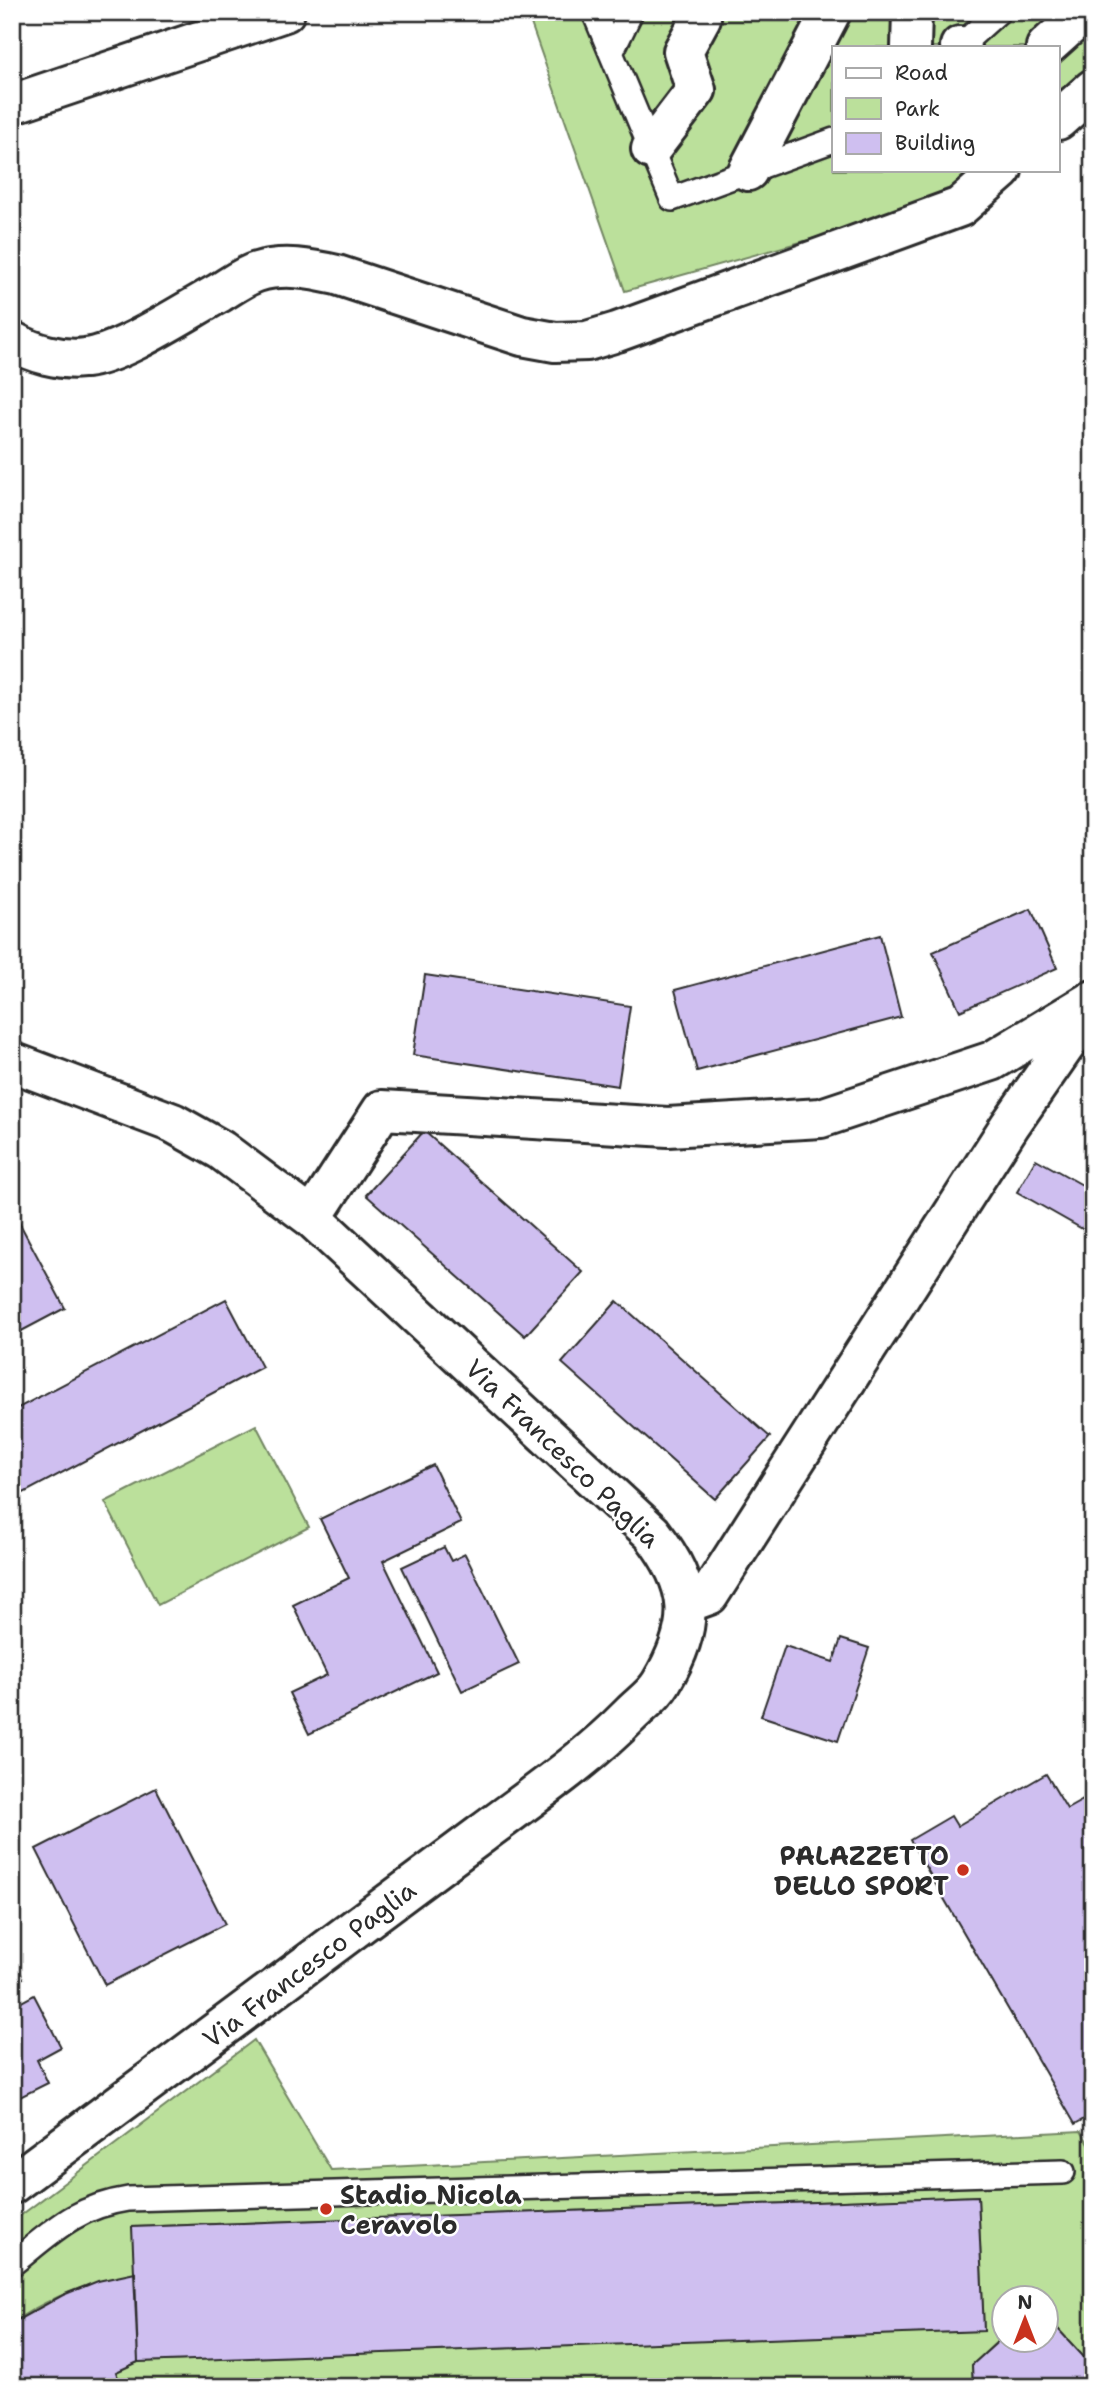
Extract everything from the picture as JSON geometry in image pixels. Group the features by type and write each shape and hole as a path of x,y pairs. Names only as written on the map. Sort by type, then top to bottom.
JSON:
{"street":[{"path":"12,104 285,12"},
{"path":"748,172 831,12"},
{"path":"911,46 912,12"},
{"path":"1047,46 1085,12"},
{"path":"651,149 696,90 683,51 701,18"},
{"path":"1060,118 1093,89"},
{"path":"12,341 25,349 57,357 86,359 120,348 255,273 283,267 337,275 522,336 555,342 587,341 960,207 1000,172"},
{"path":"312,1217 382,1110 668,1127 821,1118 992,1061 1093,1000"},
{"path":"687,1603 709,1595 1010,1125 1093,1006"},
{"name":"Via Francesco Paglia","path":"12,1062 173,1123 221,1150 312,1217 652,1533 671,1558 683,1584 687,1603 674,1656 660,1686 603,1743 273,1993 12,2184"}],"lane":[{"path":"594,12 672,199 832,141"},
{"path":"611,53 631,12"},
{"path":"961,46 998,12"},
{"path":"12,2264 53,2230 84,2210 128,2199 1063,2172"}],"green space":[{"path":"527,12 1093,12 1093,84 1060,115 1060,46 832,46 832,172 998,172 973,194 625,291"},
{"path":"256,1425 309,1527 158,1605 105,1502"},
{"name":"Stadio Nicola Ceravolo","path":"254,2040 331,2170 1081,2131 1093,2151 1093,2367 1060,2331 1060,2284 990,2284 990,2348 972,2365 973,2387 121,2387 116,2372 138,2362 984,2330 978,2196 133,2227 135,2274 70,2292 12,2323 12,2222"}],"building":[{"path":"1031,909 1057,968 960,1011 933,952"},
{"path":"880,935 901,1017 697,1071 675,990"},
{"path":"425,975 630,1006 618,1086 413,1055"},
{"path":"424,1131 583,1272 525,1336 366,1195"},
{"path":"1036,1159 1093,1191 1093,1235 1017,1192"},
{"path":"12,1209 65,1308 12,1336"},
{"path":"226,1299 262,1367 18,1496 12,1486 12,1411"},
{"path":"617,1301 770,1437 715,1499 562,1363"},
{"path":"433,1465 461,1523 383,1561 437,1672 309,1734 289,1693 327,1675 293,1605 349,1578 320,1519"},
{"path":"444,1547 451,1561 465,1554 519,1664 462,1691 402,1567"},
{"path":"841,1639 869,1648 838,1741 761,1716 785,1646 833,1662"},
{"path":"1046,1774 1067,1809 1083,1800 1093,1817 1093,2114 1075,2124 910,1840 951,1816 957,1826"},
{"path":"156,1788 225,1924 105,1985 36,1849"},
{"path":"12,1957 23,1978 12,1984"},
{"path":"34,1995 61,2047 37,2060 48,2083 12,2101 12,2007"},
{"path":"978,2196 984,2331 138,2362 132,2227"},
{"path":"135,2273 138,2362 116,2372 121,2387 12,2387 12,2323 63,2295 98,2281"},
{"path":"1060,2331 1093,2367 1093,2380 1084,2387 973,2387 972,2365 990,2349 990,2354 1060,2354"}],"place":[{"name":"PALAZZETTO DELLO SPORT","path":"963,1870"},
{"name":"Stadio Nicola Ceravolo","path":"326,2209"}]}
